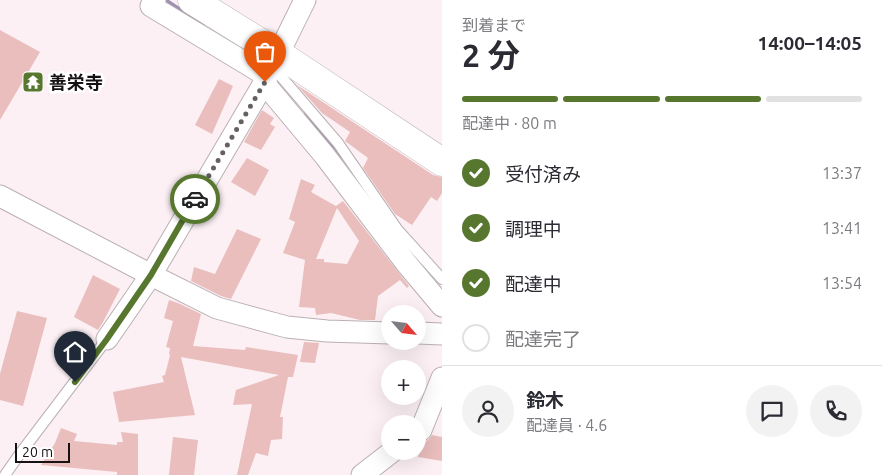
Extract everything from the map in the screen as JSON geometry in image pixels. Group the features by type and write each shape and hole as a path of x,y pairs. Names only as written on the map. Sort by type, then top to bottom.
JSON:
{"main road":[{"path":"192,0 270,70 442,162"}],"street":[{"path":"155,0 151,6 262,73 270,70"},
{"path":"107,339 151,275 270,70 305,0"},
{"path":"270,70 326,156 406,263 442,306"},
{"path":"0,196 217,308 287,327 328,331 381,333"},
{"path":"426,333 442,334"},
{"path":"426,416 442,378"},
{"path":"362,475 381,460"}],"lane":[{"path":"270,70 338,144 397,229 442,279"},
{"path":"5,475 107,339"}],"building":[{"path":"0,30 40,52 0,120"},
{"path":"219,79 233,86 212,134 195,125"},
{"path":"297,85 433,175 442,177 442,193 437,201 431,197 412,225 395,214 363,168 368,158 345,141 350,132 322,113"},
{"path":"262,110 274,118 270,124 275,127 261,150 244,142"},
{"path":"247,158 269,170 255,196 231,182"},
{"path":"301,179 315,185 311,192 336,206 343,201 409,286 407,288 400,280 378,296 375,320 360,320 331,313 316,315 315,308 299,307 305,260 283,253 295,222 289,219","holes":["337,208 359,241 347,264 324,262 324,259 316,259"]},
{"path":"237,229 261,239 231,299 191,281 194,267 215,274"},
{"path":"93,275 120,289 98,330 74,317"},
{"path":"169,300 201,314 193,346 245,350 246,347 298,355 293,377 288,377 280,417 283,417 282,439 271,440 268,456 256,453 248,475 237,475 252,404 233,405 236,390 279,375 181,357 195,415 119,422 113,392 164,382 162,376 165,375 170,355 170,348 166,347 173,321 164,318"},
{"path":"17,311 47,318 23,406 0,400 0,374"},
{"path":"304,342 319,343 315,363 300,362"},
{"path":"61,428 77,434 74,441 117,445 117,442 123,442 121,432 138,434 138,475 117,475 117,472 41,465 55,443"},
{"path":"432,435 442,437 442,461 426,458 426,441"},
{"path":"173,437 198,440 194,475 169,475"}],"waterway":[{"path":"164,0 202,25"},
{"path":"305,116 333,148 340,159"}],"way so far":[{"path":"195,199 265,82"}],"place":[{"name":"善栄寺","path":"33,82"}],"route":[{"path":"75,382 151,275 195,199"}]}
